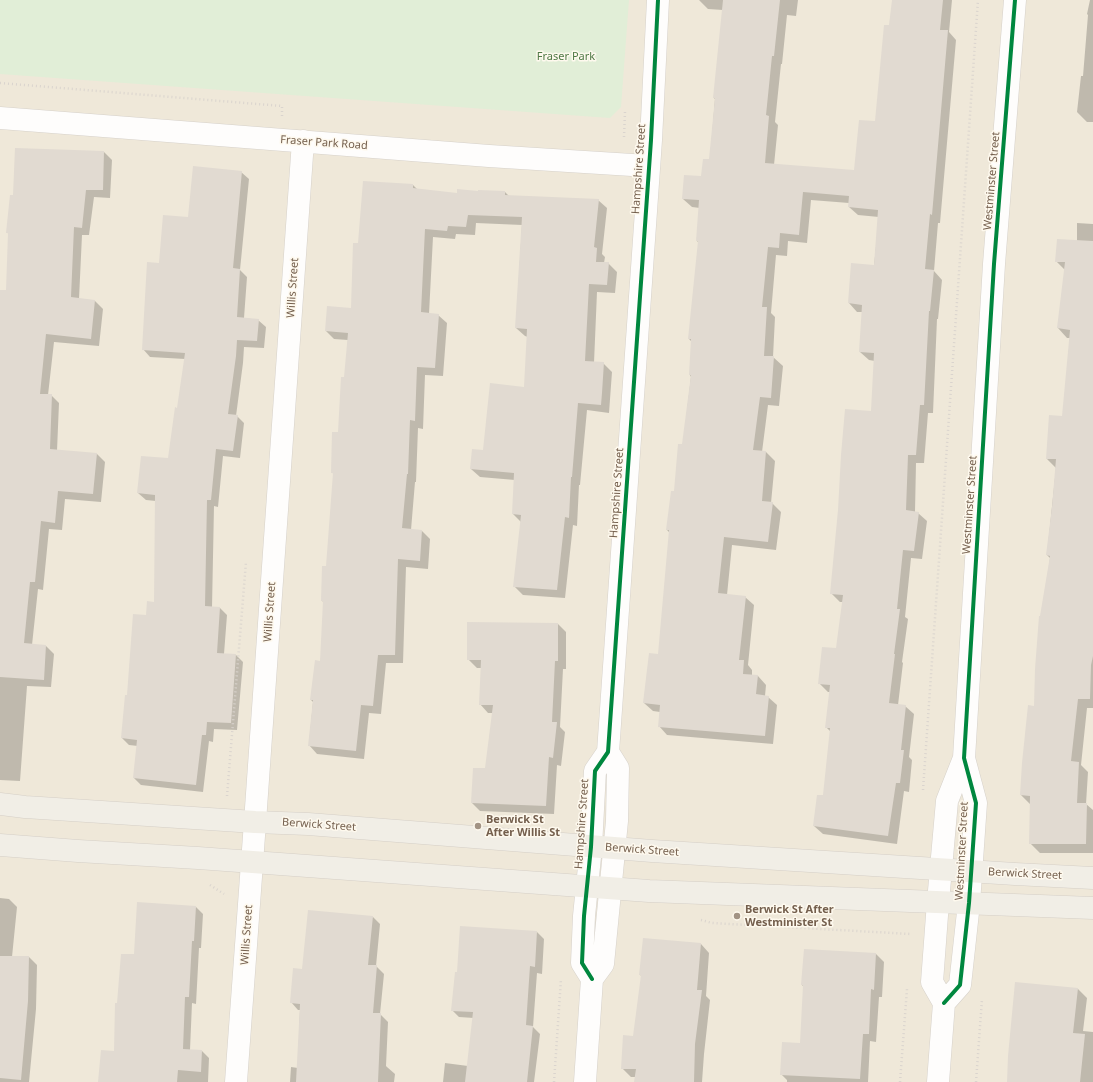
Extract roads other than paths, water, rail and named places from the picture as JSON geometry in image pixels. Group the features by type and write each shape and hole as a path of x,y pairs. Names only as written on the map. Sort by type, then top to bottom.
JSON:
{"main road":[{"name":"Berwick Street","path":"0,804 255,822 308,824 652,852 1093,878"},
{"path":"0,845 649,891 1093,908"}],"street":[{"name":"Hampshire Street","path":"592,979 582,963 584,916 595,771 608,752 651,140 658,0"},
{"name":"Westminster Street","path":"964,758 946,802 932,982 944,1003 960,985 976,803 964,758 994,264 1015,0"},
{"name":"Fraser Park Road","path":"0,118 489,156 648,166"},
{"name":"Willis Street","path":"236,1082 303,141"},
{"path":"585,1082 592,979 604,964 617,821 618,768 608,752"},
{"path":"938,1082 944,1003"}],"place":[{"name":"Berwick St After Willis St","path":"478,826"},
{"name":"Berwick St After Westminister St","path":"737,916"}],"park label":[{"name":"Fraser Park","path":"566,57"}]}
